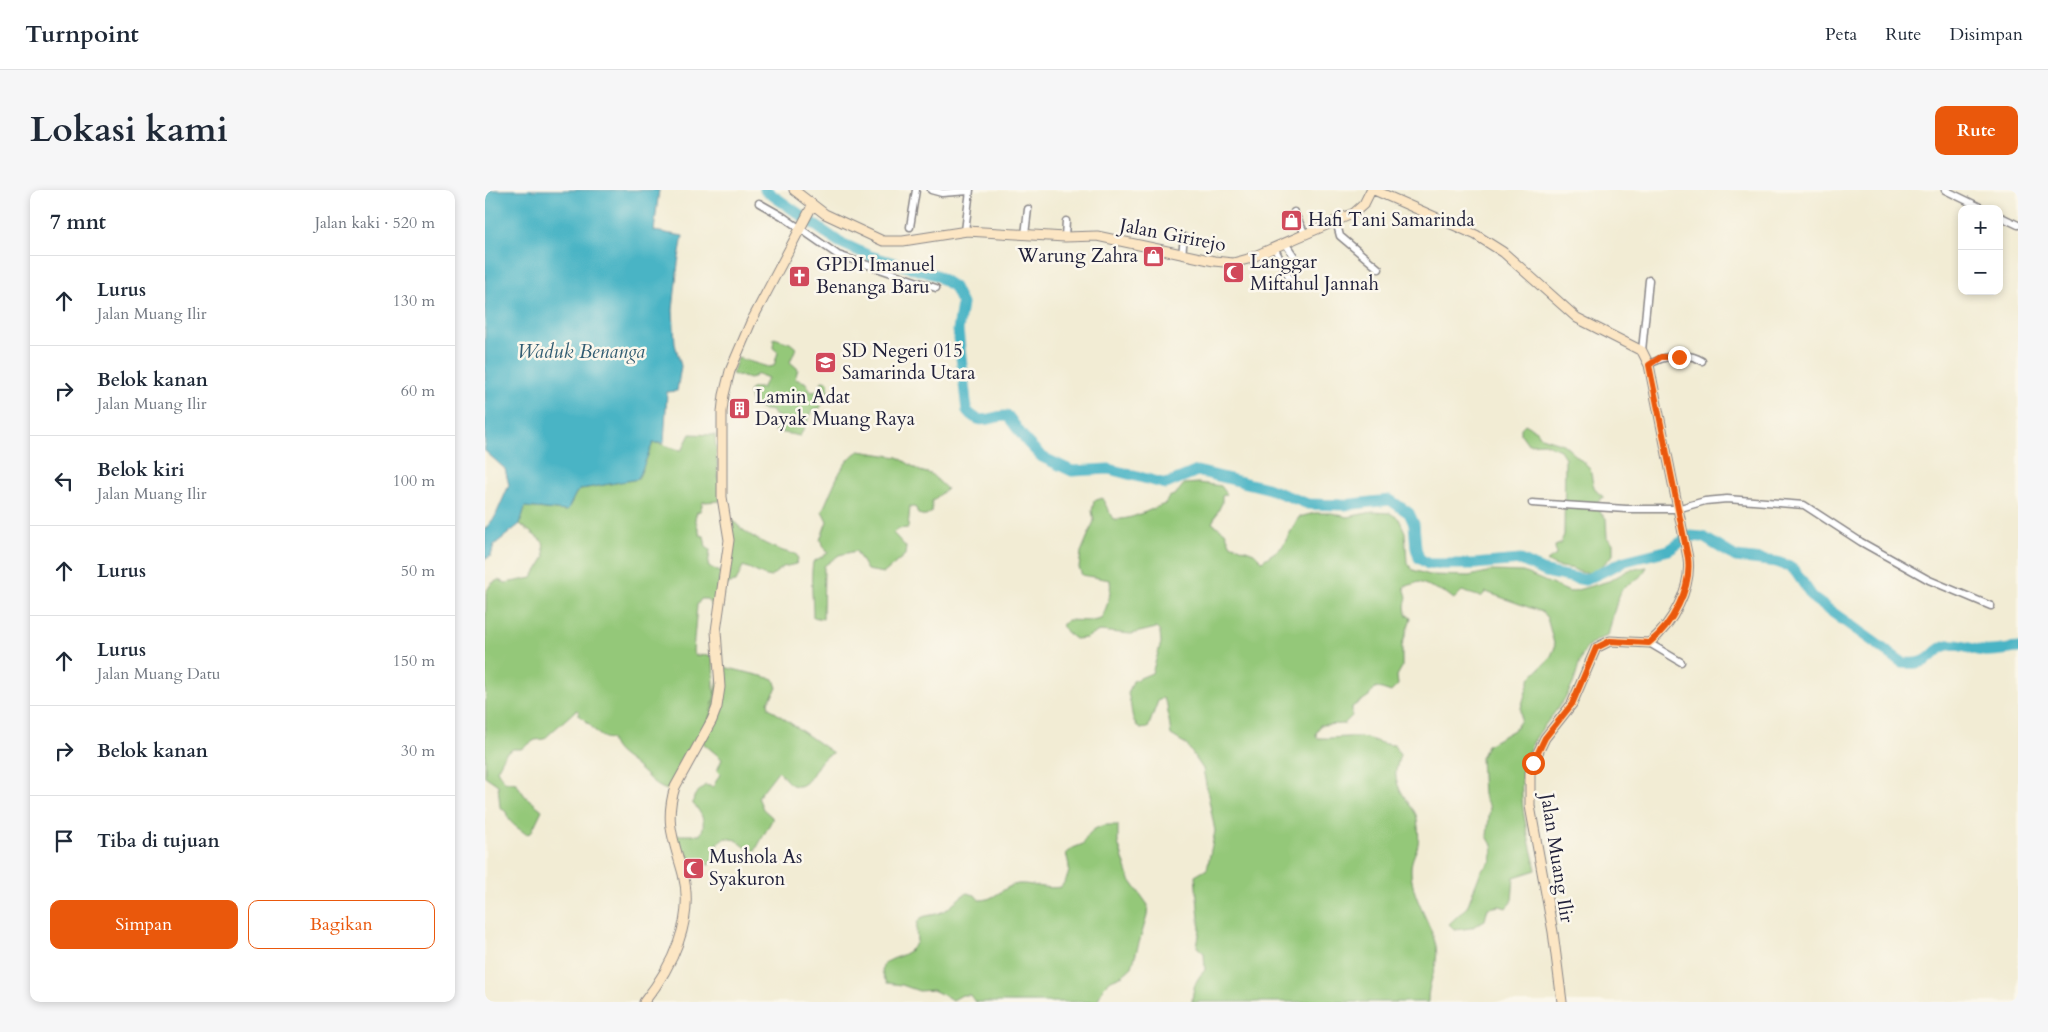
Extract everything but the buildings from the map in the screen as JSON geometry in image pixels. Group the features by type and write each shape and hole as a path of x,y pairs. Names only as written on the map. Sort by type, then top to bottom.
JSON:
{"main road":[{"name":"Jalan Girirejo","path":"794,190 810,208 864,234 887,242 965,232 1065,237 1097,236 1182,255 1233,263 1248,259 1357,211 1373,190"},
{"path":"1373,190 1476,235 1503,252 1577,318 1642,351 1649,365 1688,558 1688,576 1684,590 1667,626 1649,643"},
{"path":"644,1002 660,983 673,959 685,914 684,880 670,830 672,796 678,781 713,720 719,697 716,631 729,540 723,496 722,412 724,395 730,371 751,322 810,208"},
{"name":"Jalan Muang Ilir","path":"1562,1002 1530,806 1529,784 1533,763 1539,750 1572,704 1596,648 1610,641 1649,643"}],"street":[{"path":"910,228 916,190"},
{"path":"931,190 942,194 969,191 965,232"},
{"path":"1945,190 1976,205"},
{"path":"759,203 782,216 838,255 936,288"},
{"path":"1025,235 1028,209"},
{"path":"1294,212 1305,234"},
{"path":"2003,218 2018,225"},
{"path":"1065,237 1066,221"},
{"path":"1336,221 1340,236 1379,269"},
{"path":"1182,255 1184,237"},
{"path":"1285,243 1294,256"},
{"path":"1274,247 1293,286"},
{"path":"1642,351 1649,280"},
{"path":"1649,365 1666,356 1692,357 1702,361"},
{"path":"1532,503 1677,510 1717,500 1771,501 1804,505 1861,542 1929,580 1991,606"},
{"path":"1649,643 1681,662"}],"green space":[{"path":"774,338 790,343 796,348 790,362 798,369 795,379 805,382 812,392 819,390 822,381 828,382 828,392 820,408 813,410 800,436 774,431 779,417 773,414 772,411 760,409 752,404 749,392 752,388 762,388 768,378 758,374 750,379 732,374 738,358 768,367 774,366 778,352 773,348"},
{"path":"1525,424 1537,431 1541,437 1563,444 1590,468 1595,488 1604,497 1599,500 1599,508 1606,518 1607,538 1613,543 1613,555 1590,573 1555,566 1547,561 1556,555 1555,546 1560,544 1564,535 1565,458 1560,450 1544,443 1528,444 1521,434 1521,428"},
{"path":"690,434 715,435 720,501 703,502 695,518 700,535 704,536 706,547 710,550 708,566 720,572 716,605 711,605 707,599 701,599 697,605 693,651 695,655 711,656 713,659 715,708 673,785 667,790 655,783 622,755 615,748 611,739 601,736 579,716 579,711 576,710 544,739 535,740 521,749 513,749 506,753 497,770 504,781 516,783 525,796 542,810 531,833 526,834 511,822 506,812 500,807 498,785 485,776 486,592 491,584 498,580 506,583 532,578 545,557 543,542 520,524 525,507 567,511 576,493 581,489 638,479 653,443 682,450"},
{"path":"859,451 898,457 920,471 931,474 947,489 932,501 932,512 926,516 918,514 916,508 910,506 908,528 897,529 893,533 906,547 905,555 884,573 867,570 856,551 839,555 824,566 823,619 813,617 813,562 828,553 820,540 827,521 822,511 842,469 852,456"},
{"path":"1199,483 1221,486 1227,494 1222,496 1222,503 1212,523 1225,532 1230,544 1254,553 1262,561 1282,547 1299,517 1315,513 1332,513 1347,517 1373,512 1390,513 1399,519 1405,532 1407,563 1413,570 1430,575 1469,576 1492,571 1523,572 1570,592 1609,581 1629,570 1647,567 1639,577 1622,590 1608,636 1599,639 1587,648 1580,660 1573,684 1560,706 1534,741 1527,756 1523,772 1523,805 1536,870 1514,877 1512,901 1506,908 1500,906 1488,908 1485,920 1471,928 1455,930 1449,924 1467,907 1481,871 1491,861 1493,847 1487,836 1490,807 1483,795 1481,758 1487,745 1514,730 1521,720 1521,708 1530,678 1550,658 1555,647 1547,618 1542,612 1486,592 1481,597 1462,591 1454,599 1446,593 1419,582 1404,587 1407,597 1406,614 1411,618 1402,645 1402,667 1397,676 1398,685 1391,692 1376,687 1369,696 1352,707 1352,716 1344,724 1320,725 1316,734 1317,738 1364,738 1394,745 1400,755 1396,770 1398,786 1416,814 1419,837 1411,867 1412,880 1417,899 1430,927 1437,953 1429,988 1428,1002 1192,1002 1195,984 1205,970 1204,953 1197,947 1200,929 1195,876 1207,869 1215,831 1203,769 1186,744 1171,735 1167,705 1163,698 1158,701 1148,728 1140,729 1134,721 1128,694 1133,681 1152,673 1161,643 1160,632 1156,628 1131,634 1099,631 1086,638 1075,639 1066,632 1062,625 1067,620 1092,621 1101,619 1109,600 1110,580 1082,575 1079,568 1081,552 1094,521 1092,511 1094,501 1102,498 1113,519 1126,518 1165,504 1169,497 1176,494 1184,484"},
{"path":"732,519 744,531 761,541 788,553 796,554 798,559 796,564 783,567 770,577 743,566 736,582 729,583 726,587 731,567"},
{"path":"724,667 774,679 777,688 768,702 769,708 833,753 819,763 809,779 801,786 789,783 778,771 758,797 763,809 772,817 772,820 755,851 752,852 736,840 725,838 717,844 716,858 709,865 682,858 674,835 700,835 703,818 693,804 694,797 705,785 713,787 720,774 717,771 722,759 703,743 721,670"},
{"path":"1105,825 1118,825 1118,843 1130,880 1148,905 1147,916 1132,967 1123,975 1111,980 1103,988 1097,1002 975,1002 970,995 962,995 953,1000 933,990 919,991 902,985 887,983 883,975 883,966 886,962 907,952 916,944 916,931 919,919 946,910 967,893 975,895 979,900 985,900 1008,887 1018,884 1050,888 1061,887 1069,872 1066,854 1073,848 1083,844 1094,829"}],"water":[{"name":"Waduk Benanga","path":"485,190 659,190 654,231 683,236 673,310 675,344 681,366 677,391 667,392 664,443 653,443 638,479 581,489 576,493 567,511 525,507 520,524 494,545 491,556 485,559 485,529 495,517 509,485 505,469 485,451"}],"waterway":[{"path":"765,190 839,242 870,256 936,275 954,287 962,304 958,330 967,411 977,419 982,420 1008,416 1027,442 1042,457 1072,471 1109,469 1166,484 1197,471 1267,488 1308,504 1344,505 1390,500 1409,513 1414,524 1416,548 1419,558 1428,564 1474,564 1521,560 1546,572 1585,580 1625,561 1669,550 1690,536 1703,537 1736,557 1777,562 1788,566 1795,571 1814,599 1903,663 1921,662 1937,650 1948,645 1987,651 2018,648"}],"place":[{"name":"Hafi Tani Samarinda","path":"1292,220"},
{"name":"Warung Zahra","path":"1154,256"},
{"name":"Langgar Miftahul Jannah","path":"1234,273"},
{"name":"GPDI Imanuel Benanga Baru","path":"800,276"},
{"name":"SD Negeri 015 Samarinda Utara","path":"826,362"},
{"name":"Lamin Adat Dayak Muang Raya","path":"739,408"},
{"name":"Mushola As Syakuron","path":"693,868"}],"route":[{"path":"1533,763 1545,738 1572,704 1596,648 1610,641 1649,643 1667,626 1684,590 1688,576 1688,558 1654,399 1649,365 1661,357 1679,357"}]}
